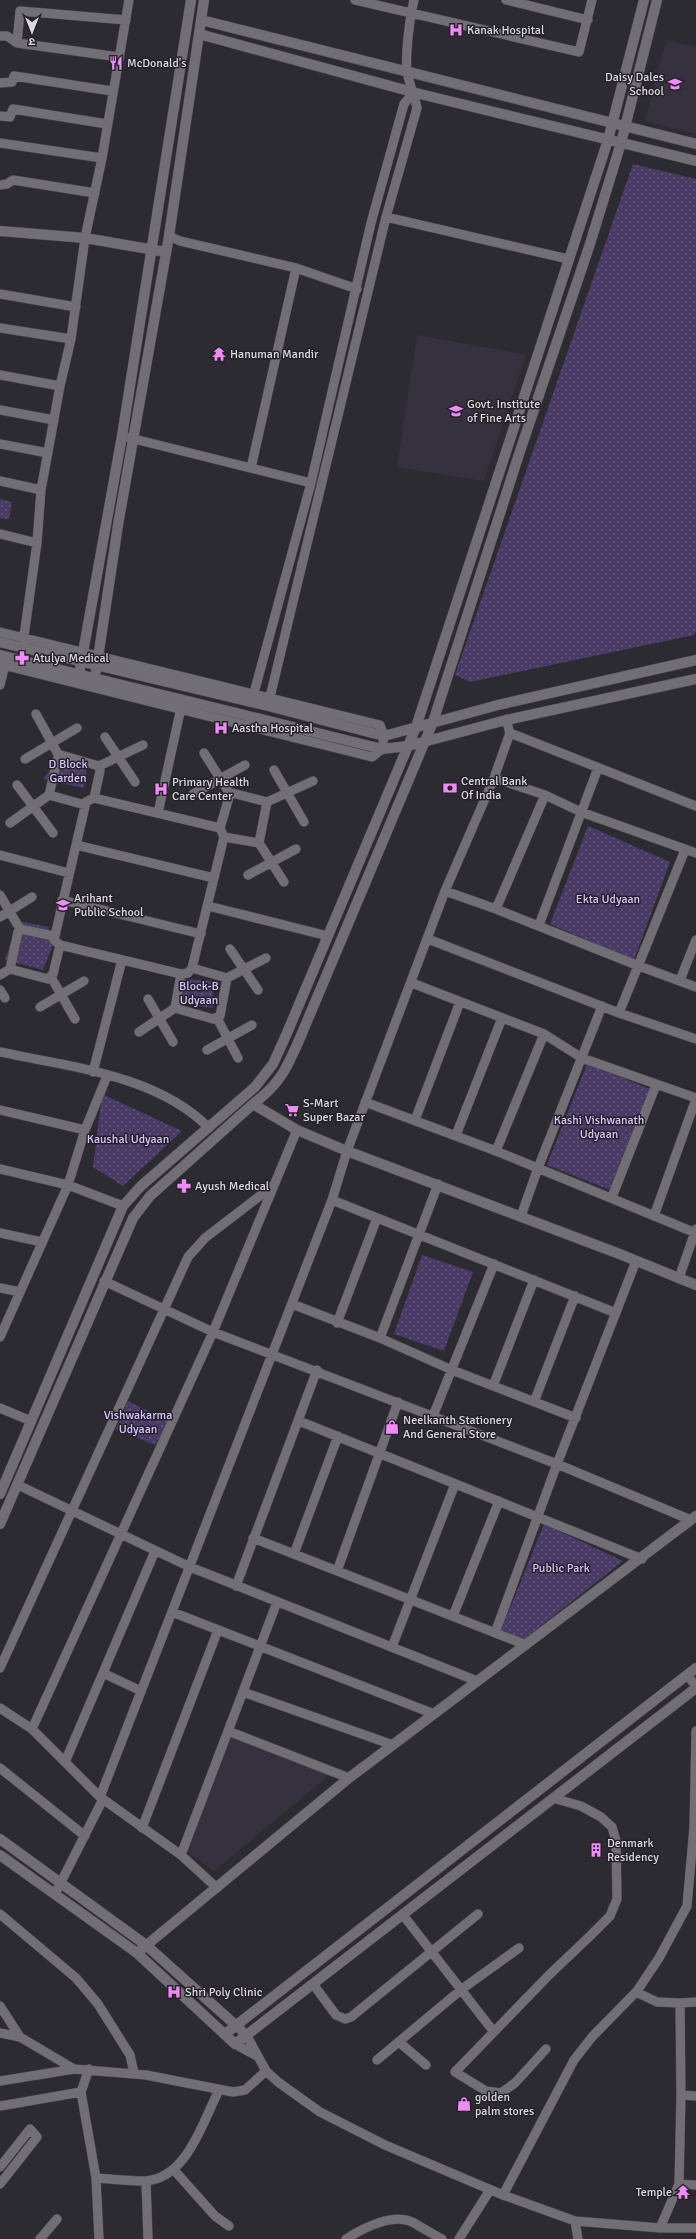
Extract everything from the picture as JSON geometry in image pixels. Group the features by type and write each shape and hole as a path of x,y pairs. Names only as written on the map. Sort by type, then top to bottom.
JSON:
{"street":[{"path":"23,643 37,543 41,490 60,386 71,339 85,238 102,158 112,91 129,0"},
{"path":"80,668 122,436 191,0"},
{"path":"95,677 169,236 204,0"},
{"path":"355,0 578,52 588,20 592,0"},
{"path":"270,697 386,216 417,108 414,92 407,73 411,12 414,0"},
{"path":"506,0 588,20"},
{"path":"0,1494 123,1206 141,1186 255,1087 274,1064 416,727 608,140 611,123 644,0"},
{"path":"0,1524 18,1485 104,1281 133,1218 150,1196 253,1104 270,1091 287,1069 433,722 520,451 589,247 621,143 624,126 657,0"},
{"path":"17,43 20,11 126,20"},
{"path":"201,20 407,73 696,144"},
{"path":"199,34 414,92 696,162"},
{"path":"0,36 7,36 17,43 119,57"},
{"path":"0,83 12,82 14,76 112,91"},
{"path":"254,694 311,483 371,223 404,104 414,92"},
{"path":"0,116 10,117 13,109 107,124"},
{"path":"0,143 102,158"},
{"path":"0,185 6,184 13,180 94,193"},
{"path":"386,216 568,259"},
{"path":"0,231 85,238 166,252"},
{"path":"169,236 180,241 296,268 357,289"},
{"path":"251,468 296,268"},
{"path":"0,294 76,307"},
{"path":"0,328 71,339"},
{"path":"0,375 60,386"},
{"path":"0,410 54,420"},
{"path":"122,436 311,483"},
{"path":"0,444 48,453"},
{"path":"0,481 41,490"},
{"path":"1,534 37,543"},
{"path":"0,632 80,668 95,677 382,749 408,746 506,720 696,678"},
{"path":"0,642 23,643 83,652 380,725 384,736 382,749 372,757 181,709 3,660"},
{"path":"3,660 80,668 96,666 275,708 384,736 498,705 696,660"},
{"path":"0,686 3,660"},
{"path":"158,813 183,698"},
{"path":"10,823 48,795 59,756 36,714"},
{"path":"54,1894 85,1836 102,1798 141,1691 190,1567 271,1353 292,1304 332,1200 347,1151 365,1102 412,983 446,891 494,778 510,733 506,720"},
{"path":"25,759 77,728"},
{"path":"510,733 696,806"},
{"path":"105,737 135,782"},
{"path":"59,756 99,766 143,745"},
{"path":"204,753 230,794"},
{"path":"193,794 245,765"},
{"path":"94,798 100,771 99,766"},
{"path":"538,925 598,768"},
{"path":"274,770 304,822"},
{"path":"494,778 545,795 580,812 696,853"},
{"path":"230,794 232,793 267,802 313,781"},
{"path":"17,785 53,833"},
{"path":"220,828 94,798 88,800 54,936 57,944 60,946 181,974 188,973 192,968 208,906 224,837 220,828 230,794"},
{"path":"48,795 86,805"},
{"path":"496,909 545,795"},
{"path":"267,802 259,843 284,882"},
{"path":"224,837 259,843"},
{"path":"76,845 214,878"},
{"path":"248,875 296,849"},
{"path":"619,1013 685,850"},
{"path":"0,855 69,873"},
{"path":"446,891 538,925 639,966 696,986"},
{"path":"0,895 20,929 54,936"},
{"path":"0,917 32,897"},
{"path":"62,900 201,934"},
{"path":"208,906 328,936"},
{"path":"0,975 10,969 18,932 20,929"},
{"path":"428,939 619,1013 696,1039"},
{"path":"680,980 696,940"},
{"path":"60,946 51,977 75,1020"},
{"path":"230,949 258,990"},
{"path":"192,968 227,978 266,958"},
{"path":"93,1072 122,960"},
{"path":"10,969 44,979 51,977"},
{"path":"139,1032 175,1008 181,974"},
{"path":"175,1008 213,1019 217,1018 220,1016 227,978"},
{"path":"40,1007 84,980"},
{"path":"412,983 544,1034 582,1058 696,1099 654,1216"},
{"path":"0,990 5,998"},
{"path":"148,999 173,1042"},
{"path":"415,1120 460,1002"},
{"path":"521,1216 538,1168 602,1006"},
{"path":"217,1018 238,1058"},
{"path":"456,1136 502,1018"},
{"path":"207,1050 252,1025"},
{"path":"496,1151 544,1034"},
{"path":"0,1052 93,1072 153,1090 176,1101 193,1112 209,1128"},
{"path":"0,1337 68,1185 85,1130 108,1076"},
{"path":"612,1197 656,1085"},
{"path":"365,1102 496,1151 612,1197 654,1216 696,1231 679,1278"},
{"path":"253,1104 297,1130 347,1151 438,1184 696,1285"},
{"path":"0,1110 85,1130"},
{"path":"32,1729 214,1332 297,1130"},
{"path":"0,1169 68,1185 123,1206"},
{"path":"0,1668 73,1512 163,1308 188,1257 205,1238 275,1184"},
{"path":"380,1338 438,1184"},
{"path":"332,1200 616,1313"},
{"path":"337,1323 377,1218"},
{"path":"0,1233 42,1242"},
{"path":"495,1633 557,1464 636,1261"},
{"path":"433,1416 494,1264"},
{"path":"493,1386 534,1280"},
{"path":"104,1281 214,1332 317,1370 693,1518 642,1559 349,1778 217,1888 137,1952"},
{"path":"0,1288 20,1292"},
{"path":"534,1402 576,1296"},
{"path":"292,1304 337,1323 380,1338 452,1370 576,1418"},
{"path":"236,1586 317,1370"},
{"path":"337,1571 398,1402"},
{"path":"0,1408 31,1422"},
{"path":"299,1421 642,1559"},
{"path":"294,1554 338,1436"},
{"path":"392,1648 455,1484"},
{"path":"18,1485 190,1567 477,1681"},
{"path":"453,1616 498,1501"},
{"path":"254,1538 526,1645"},
{"path":"65,1762 155,1551"},
{"path":"181,1855 277,1602"},
{"path":"172,1612 434,1714"},
{"path":"142,1828 218,1630"},
{"path":"225,2034 696,1668"},
{"path":"103,1673 141,1691"},
{"path":"236,2044 696,1687 687,1675"},
{"path":"243,1692 393,1745"},
{"path":"0,1708 32,1729 102,1798 181,1855 217,1888"},
{"path":"228,1731 349,1778"},
{"path":"503,2195 574,2060 592,2037 636,1992 659,1958 687,1906 694,1827 696,1731"},
{"path":"0,1768 85,1836"},
{"path":"546,2049 515,2083 501,2093 486,2091 455,2072 610,1916 617,1900 616,1841 612,1827 601,1817 581,1806 554,1798"},
{"path":"0,1839 146,1945 247,2036 266,2071 320,2112 385,2145 490,2190 575,2221 660,2228 696,2228"},
{"path":"0,1855 137,1952 236,2044 257,2056"},
{"path":"0,1914 76,1978 98,2004 130,2055 134,2074"},
{"path":"313,1984 336,2015 345,2019 351,2017 478,1914"},
{"path":"403,1915 494,2032"},
{"path":"377,2060 462,1989 519,1948"},
{"path":"636,1992 657,2002 696,2002"},
{"path":"660,2228 679,2184 681,2095 680,2003"},
{"path":"263,2005 272,2016"},
{"path":"0,2006 20,2037"},
{"path":"0,2033 20,2037 74,2069"},
{"path":"399,2042 426,2065"},
{"path":"0,2081 74,2069 89,2069 146,2075 218,2090 239,2092 245,2090 266,2071"},
{"path":"89,2069 81,2092 96,2178 99,2239"},
{"path":"96,2178 146,2181 164,2177 174,2170 181,2162 218,2090"},
{"path":"0,2106 81,2092"},
{"path":"681,2095 696,2096"},
{"path":"0,2167 30,2130 37,2137 0,2184"},
{"path":"174,2170 215,2216 229,2226"},
{"path":"146,2181 148,2239"},
{"path":"679,2184 696,2185"},
{"path":"459,2239 490,2190"},
{"path":"40,2239 57,2219"},
{"path":"346,2239 384,2222 397,2220 413,2222 442,2239"},
{"path":"575,2221 578,2239"}],"shaded area":[{"name":"Daisy Dales School","path":"666,40 696,47 696,134 645,121"},
{"name":"Govt. Institute of Fine Arts","path":"417,335 526,355 484,481 397,467"},
{"path":"227,1736 333,1772 214,1871 183,1849"}],"green space":[{"path":"633,164 696,179 696,631 694,635 470,682 455,675"},
{"path":"0,499 12,502 9,519 0,518"},
{"name":"D Block Garden","path":"64,753 87,766 84,788 43,779"},
{"name":"Ekta Udyaan","path":"588,826 670,862 634,960 550,924"},
{"path":"18,921 49,927 46,937 55,940 43,970 5,960"},
{"name":"Block-B Udyaan","path":"184,979 213,981 213,1008 182,1004"},
{"name":"Kashi Vishwanath Udyaan","path":"587,1064 650,1089 610,1190 547,1165"},
{"name":"Kaushal Udyaan","path":"102,1094 182,1131 123,1186 93,1167"},
{"path":"422,1255 473,1272 444,1351 394,1334"},
{"name":"Vishwakarma Udyaan","path":"128,1401 168,1421 155,1445 116,1429"},
{"name":"Public Park","path":"544,1524 623,1561 523,1640 500,1633"}],"place":[{"name":"Kanak Hospital","path":"456,30"},
{"name":"McDonald's","path":"116,63"},
{"name":"Daisy Dales School","path":"675,84"},
{"name":"Hanuman Mandir","path":"219,354"},
{"name":"Govt. Institute of Fine Arts","path":"456,411"},
{"name":"Atulya Medical","path":"22,658"},
{"name":"Aastha Hospital","path":"221,728"},
{"name":"Central Bank Of India","path":"450,788"},
{"name":"Primary Health Care Center","path":"161,789"},
{"name":"Arihant Public School","path":"63,905"},
{"name":"S-Mart Super Bazar","path":"292,1110"},
{"name":"Ayush Medical","path":"184,1186"},
{"name":"Neelkanth Stationery And General Store","path":"392,1427"},
{"name":"Denmark Residency","path":"596,1850"},
{"name":"Shri Poly Clinic","path":"174,1992"},
{"name":"golden palm stores","path":"464,2104"},
{"name":"Temple","path":"683,2192"}]}
